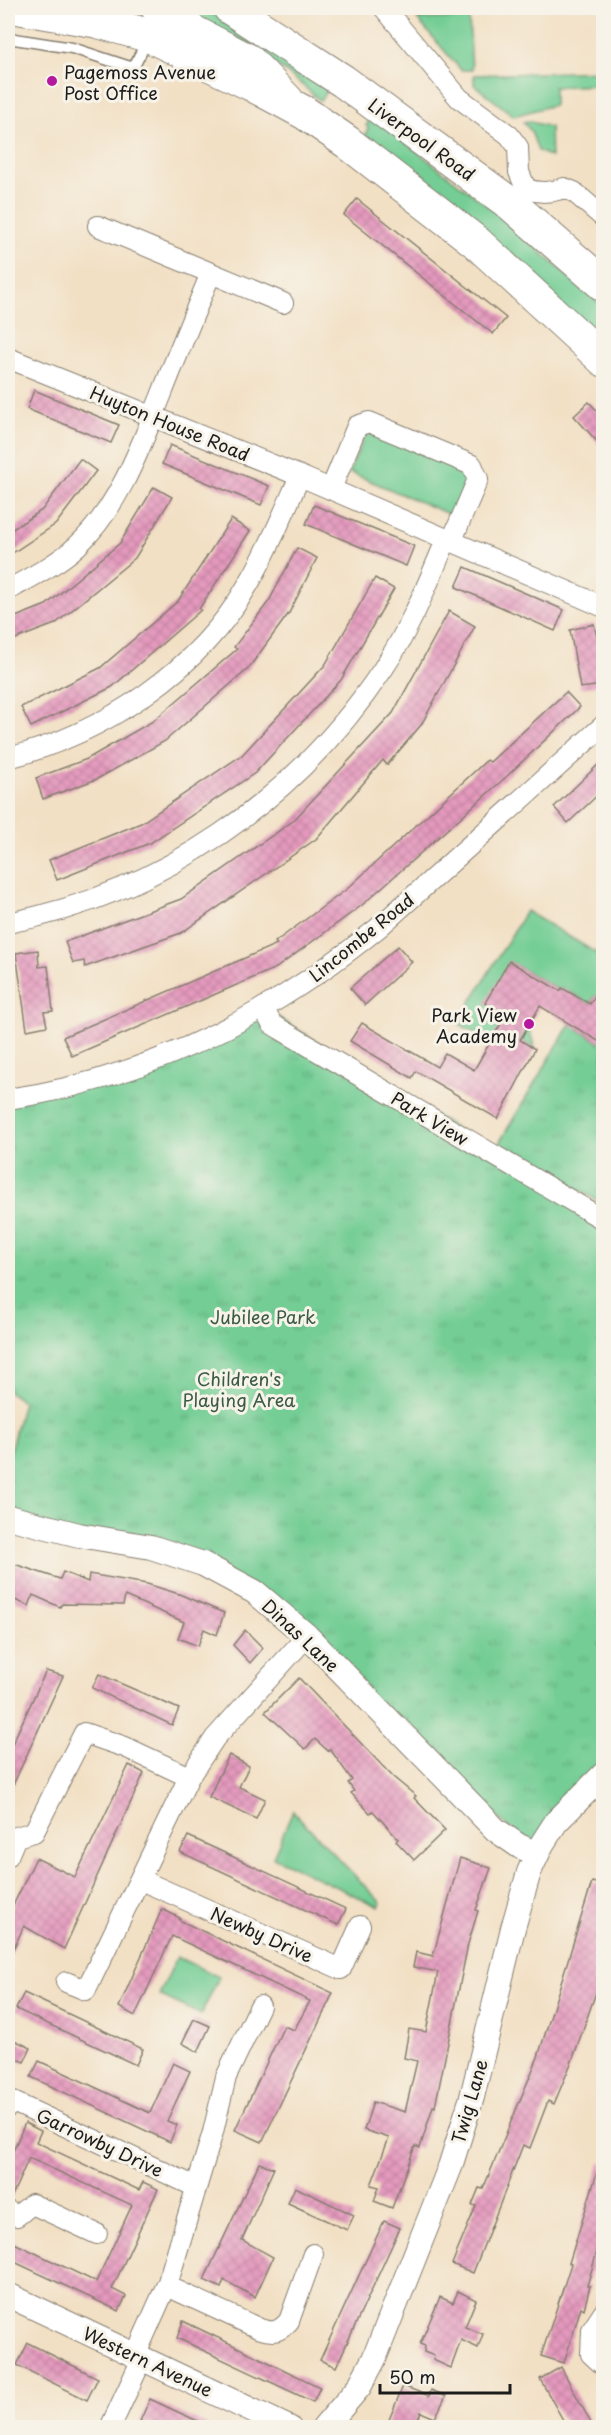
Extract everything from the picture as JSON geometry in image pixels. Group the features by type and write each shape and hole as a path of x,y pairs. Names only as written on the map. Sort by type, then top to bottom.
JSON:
{"highway":[{"path":"20,8 96,21 152,22 202,59 305,114 347,142 476,242 603,360"},
{"name":"Liverpool Road","path":"230,8 274,34 519,197 603,285"}],"main road":[{"path":"253,8 274,34"}],"street":[{"path":"384,8 459,98 509,135 518,147 519,197 539,192 554,192 564,188 574,192 603,218"},
{"path":"98,226 283,303"},
{"path":"8,590 48,568 77,546 100,518 130,468 210,273"},
{"name":"Huyton House Road","path":"8,358 300,476 603,606"},
{"path":"8,923 86,903 141,880 216,837 281,788 326,744 384,668 419,604 478,479 471,465 369,422 357,426 331,489"},
{"path":"8,758 72,737 109,718 159,686 214,632 248,585 300,476"},
{"name":"Lincombe Road","path":"8,1098 31,1096 133,1070 198,1042 263,1008 341,958 378,928 601,730"},
{"name":"Park View","path":"263,1008 272,1024 603,1221"},
{"name":"Dinas Lane","path":"8,1517 79,1535 151,1547 203,1564 255,1592 307,1636 496,1830 519,1846 537,1854"},
{"path":"66,1982 86,1990 189,1777 215,1738 307,1636"},
{"path":"8,1856 16,1837 34,1832 84,1733 125,1747 189,1777"},
{"name":"Twig Lane","path":"324,2427 359,2387 374,2359 450,2167 472,2097 522,1890 537,1854 556,1822 603,1774"},
{"name":"Newby Drive","path":"141,1880 341,1969 360,1926"},
{"path":"110,2427 167,2286 213,2132 226,2077 260,2006"},
{"name":"Garrowby Drive","path":"8,2107 10,2101 196,2187"},
{"path":"8,2211 17,2216 32,2204 98,2234"},
{"path":"167,2286 260,2330 272,2333 281,2330 289,2321 313,2254"},
{"name":"Western Avenue","path":"8,2295 289,2427"},
{"path":"603,2312 592,2330 591,2354 603,2366"}],"lane":[{"path":"8,38 72,48 133,68 152,22"}],"green space":[{"path":"178,8 202,8 223,18 329,88 320,101 270,60"},
{"path":"469,18 472,70 461,70 417,19"},
{"path":"603,71 597,85 554,87 554,105 514,116 474,85 474,75"},
{"path":"372,117 493,210 603,307 603,342 365,138 368,128 366,125"},
{"path":"528,121 550,127 551,157 538,151 531,131 523,122"},
{"path":"373,433 463,471 469,481 453,516 349,472 365,436"},
{"path":"526,911 603,957 603,1001 595,996 590,1004 562,988 560,991 510,962 535,1049 499,1028 491,1042 458,1023"},
{"name":"Jubilee Park","path":"263,1008 603,1220 603,1780 537,1854 255,1592 203,1564 8,1517 8,1459 23,1402 8,1391 8,1104 133,1070"},
{"path":"570,1024 603,1044 603,1204 499,1143"},
{"path":"293,1811 381,1903 379,1907 273,1857"},
{"path":"177,1957 219,1977 201,2015 159,1995"}],"building":[{"path":"357,199 506,318 493,334 344,215"},
{"path":"34,390 119,425 111,443 27,409"},
{"path":"589,402 603,417 603,448 574,416"},
{"path":"170,445 269,486 261,505 162,464"},
{"path":"80,459 96,471 56,524 8,556 8,532 42,510"},
{"path":"154,487 172,497 135,558 55,624 8,642 8,620 46,605 120,543"},
{"path":"314,505 414,546 406,566 306,524"},
{"path":"231,519 250,531 199,609 201,610 112,687 31,727 21,707 100,668 178,601"},
{"path":"297,548 317,558 289,613 248,669 165,741 97,779 43,799 36,778 87,759 153,721 237,649 234,647 269,601"},
{"path":"465,567 564,610 555,631 456,587"},
{"path":"375,578 394,589 341,680 255,773 150,843 57,880 49,860 141,823 242,755 325,665"},
{"path":"449,611 475,626 421,725 387,765 383,760 316,839 181,933 85,967 84,961 73,963 65,942 181,899 293,821 393,713"},
{"path":"594,624 603,665 603,685 580,688 570,630"},
{"path":"566,692 580,707 506,777 361,906 276,968 72,1056 63,1037 277,944 275,942 347,889 487,760 490,762"},
{"path":"603,760 603,790 568,823 554,807"},
{"path":"398,946 412,962 365,1005 350,988"},
{"path":"38,950 39,967 48,966 53,1011 44,1012 47,1026 27,1030 16,953"},
{"path":"509,961 560,991 562,988 590,1004 595,996 603,1001 603,1044 540,1006 520,1040 535,1049 498,1119 416,1071 412,1078 350,1041 362,1023 437,1067 445,1053 474,1070 506,1015 485,1003"},
{"path":"8,1562 60,1579 63,1572 88,1582 89,1574 147,1584 179,1594 224,1613 217,1635 204,1629 198,1646 178,1638 184,1622 125,1596 123,1605 62,1604 60,1607 33,1595 29,1606 8,1597"},
{"path":"245,1630 263,1648 250,1663 233,1645"},
{"path":"46,1671 63,1676 8,1796 8,1753"},
{"path":"99,1674 179,1709 172,1725 92,1688"},
{"path":"299,1678 393,1777 416,1796 414,1798 445,1830 414,1860 373,1811 370,1813 351,1793 354,1791 348,1783 352,1780 330,1749 328,1751 315,1739 305,1749 265,1712"},
{"path":"229,1755 249,1766 239,1787 265,1799 256,1819 209,1797"},
{"path":"129,1765 144,1773 64,1949 24,1926 8,1960 8,1916 36,1858 75,1877"},
{"path":"188,1836 346,1909 338,1925 180,1852"},
{"path":"460,1858 491,1868 476,1910 478,1911 468,1944 435,2107 433,2106 420,2148 415,2146 392,2208 374,2201 379,2187 371,2185 389,2138 364,2130 373,2102 405,2112 417,2061 404,2058 409,2029 426,2032 438,1972 413,1967 416,1952 433,1956"},
{"path":"592,1882 603,1885 601,1978 572,2061 554,2104 548,2101 530,2148 523,2145 473,2273 452,2264 476,2206 472,2205 479,2188 483,2189 538,2057"},
{"path":"162,1909 180,1918 179,1920 333,1993 262,2142 235,2130 284,2026 294,2030 310,2001 172,1936 135,2016 119,2007"},
{"path":"24,1993 143,2049 136,2065 16,2009"},
{"path":"194,2019 210,2026 198,2052 182,2043"},
{"path":"8,2037 31,2048 24,2062 8,2055"},
{"path":"39,2061 150,2113 173,2063 190,2071 167,2121 177,2125 170,2142 31,2077"},
{"path":"25,2123 41,2131 36,2142 139,2190 143,2182 158,2189 112,2289 126,2296 119,2311 8,2259 8,2240 96,2282 132,2205 29,2158 10,2200 8,2199 8,2163"},
{"path":"259,2163 274,2168 242,2240 273,2257 255,2297 224,2280 221,2288 204,2280"},
{"path":"600,2163 603,2164 603,2231 587,2286 590,2286 584,2309 581,2307 564,2363 541,2356"},
{"path":"295,2187 354,2215 347,2230 288,2203"},
{"path":"384,2221 400,2228 336,2367 320,2360"},
{"path":"458,2291 476,2300 465,2327 483,2334 478,2348 461,2340 451,2368 433,2360 434,2356 424,2352 425,2346 420,2344 440,2297 453,2303"},
{"path":"183,2321 320,2387 313,2402 177,2338"},
{"path":"28,2343 98,2378 87,2400 17,2365"},
{"path":"561,2367 593,2427 567,2427 540,2379"},
{"path":"403,2386 429,2396 431,2390 446,2396 435,2418 421,2412 415,2427 386,2427"},
{"path":"150,2399 211,2427 154,2427 140,2421"}],"place":[{"name":"Pagemoss Avenue Post Office","path":"52,81"},
{"name":"Park View Academy","path":"529,1024"}],"park label":[{"name":"Children's Playing Area","path":"239,1388"}]}
